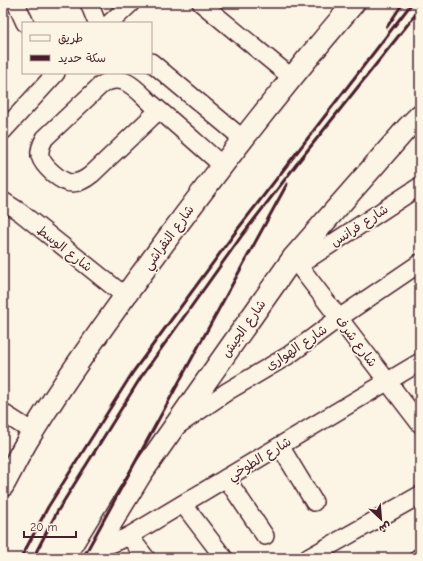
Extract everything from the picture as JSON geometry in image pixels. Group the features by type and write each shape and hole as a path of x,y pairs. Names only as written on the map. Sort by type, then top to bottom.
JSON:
{"main road":[{"name":"شارع النقراشي","path":"3,486 33,432 75,366 125,296 222,165 291,78 354,3"},
{"name":"شارع الجيش","path":"92,553 141,474 296,261 403,133 420,116"}],"street":[{"path":"16,3 25,22"},
{"path":"89,3 97,22"},
{"path":"201,3 291,78"},
{"path":"152,63 243,139"},
{"path":"6,120 53,74"},
{"path":"159,110 86,179 79,182 65,182 42,161 40,149 45,138 105,82 118,80 124,81 130,85 159,110 222,165"},
{"name":"شارع فرانس","path":"296,261 420,186"},
{"name":"شارع الوسط","path":"3,201 20,212 125,296"},
{"name":"شارع شرف","path":"296,261 420,424"},
{"name":"شارع الهوارى","path":"172,430 228,391 289,355 339,318 420,263"},
{"name":"شارع الطوخي","path":"92,553 129,536 420,362"},
{"path":"3,413 33,432"},
{"path":"280,446 314,502"},
{"path":"226,478 265,536"},
{"path":"308,558 420,495"},
{"path":"183,504 224,558"},
{"path":"129,536 146,558"}],"railway":[{"path":"387,27 403,3"},
{"path":"21,558 48,507 133,372 237,230 412,3"},
{"path":"33,558 57,512 141,377 243,234 420,9"},
{"path":"83,558 287,184"}]}
